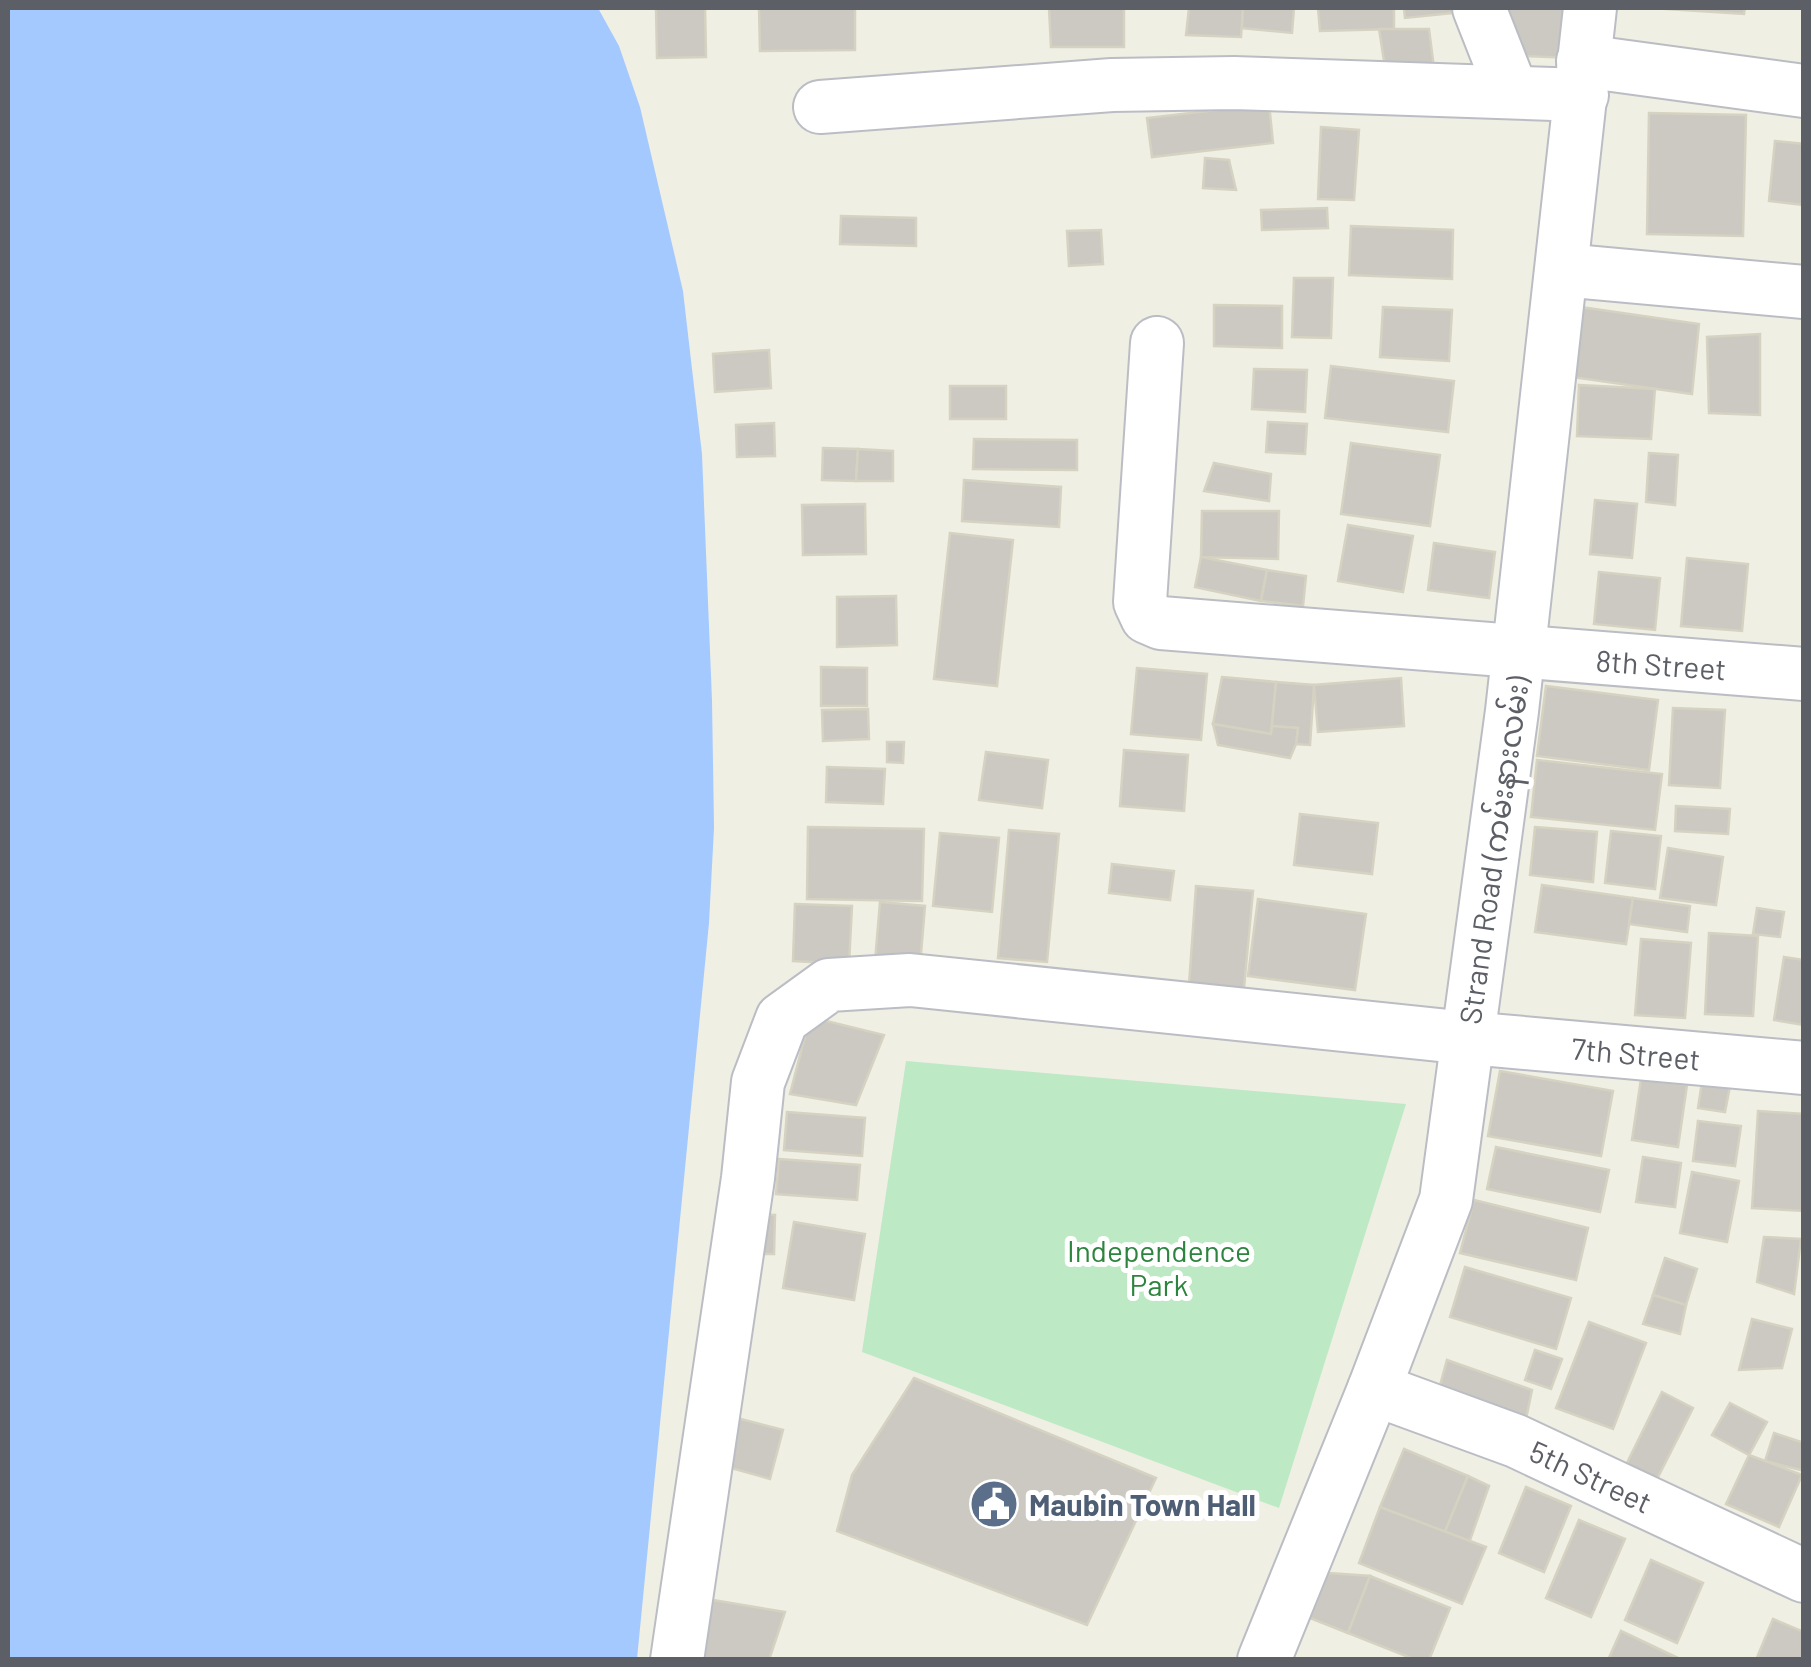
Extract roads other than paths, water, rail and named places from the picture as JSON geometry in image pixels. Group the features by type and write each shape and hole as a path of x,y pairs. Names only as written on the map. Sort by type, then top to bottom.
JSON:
{"street":[{"path":"1479,8 1512,92"},
{"name":"Strand Road (ကမ်းနားလမ်း)","path":"1264,1660 1446,1200 1519,653 1590,8"},
{"path":"820,107 1112,85 1234,83 1512,92 1582,78 1804,90"},
{"path":"1562,270 1804,292"},
{"name":"8th Street","path":"1156,343 1140,602 1147,617 1161,623 1804,674"},
{"name":"7th Street","path":"677,1660 748,1178 758,1082 782,1019 828,985 910,980 1468,1038 1804,1068"},
{"name":"5th Street","path":"1374,1389 1516,1441 1804,1576"}],"water":[{"path":"8,8 598,8 619,46 640,107 683,291 702,454 714,828 709,923 637,1659 8,1659"}],"place":[{"name":"Maubin Town Hall","path":"994,1504"}],"park label":[{"name":"Independence Park","path":"1159,1267"}]}
